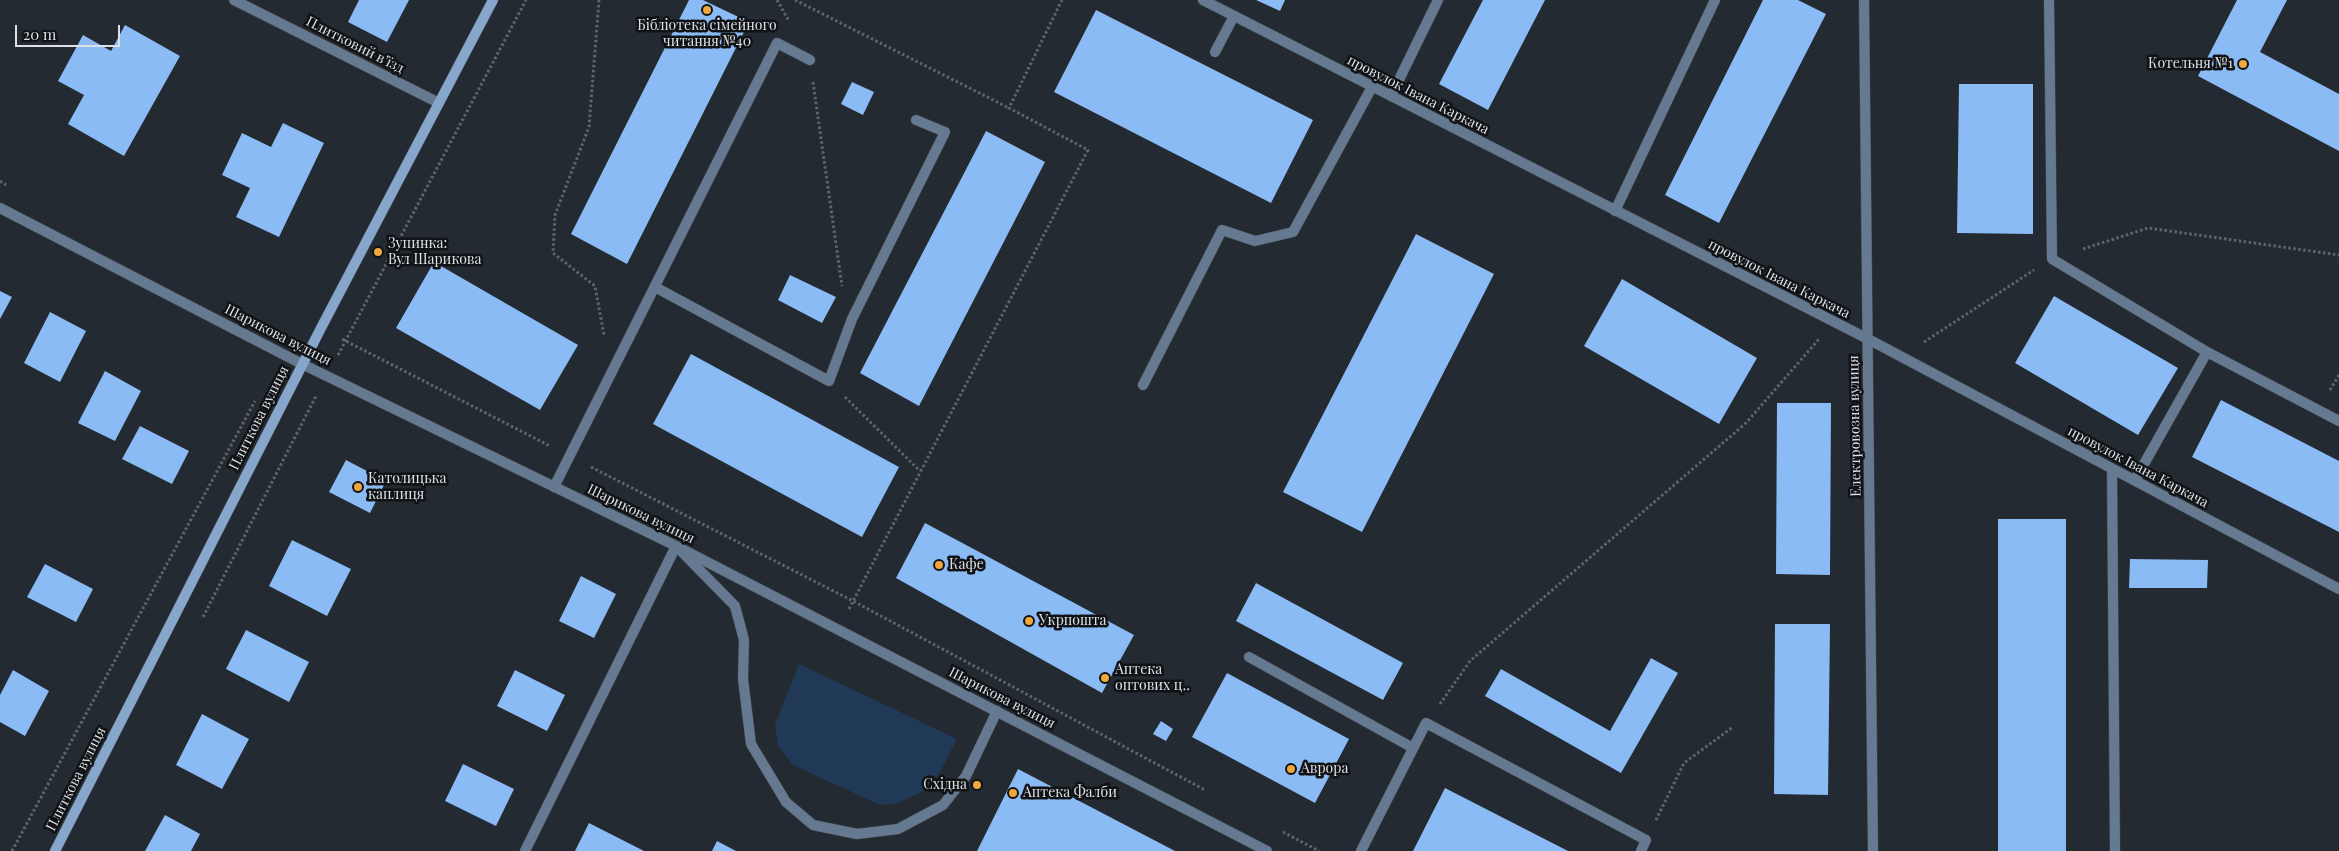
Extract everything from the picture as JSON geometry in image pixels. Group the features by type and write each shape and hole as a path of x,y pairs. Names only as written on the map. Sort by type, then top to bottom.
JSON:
{"street":[{"name":"Плитковий в’їзд","path":"234,0 438,102"},
{"name":"Плиткова вулиця","path":"55,851 302,364 492,0"},
{"name":"провулок Івана Каркача","path":"1203,0 1868,339 2339,589"},
{"path":"1391,96 1438,0"},
{"path":"1615,211 1715,0"},
{"name":"Електровозна вулиця","path":"1864,0 1873,851"},
{"path":"2049,0 2052,259 2207,352 2339,421"},
{"path":"1214,52 1234,16"},
{"path":"554,487 777,44 810,60"},
{"path":"1144,385 1222,230 1255,242 1294,232 1372,86"},
{"path":"655,287 829,381 852,319 945,132 916,120"},
{"name":"Шарикова вулиця","path":"0,208 302,364 676,546 1267,851"},
{"path":"2135,480 2207,352"},
{"path":"2112,469 2115,851"},
{"path":"525,851 676,546 735,606 744,640 743,680 751,744 786,802 813,825 857,834 898,829 944,805 966,776 997,711"},
{"path":"1249,657 1413,748"},
{"path":"1362,851 1426,723 1646,840 1641,851"}],"path":[{"path":"200,622 327,376 526,0"},
{"path":"599,0 589,127 555,215 553,253 595,286 612,372"},
{"path":"777,0 791,26"},
{"path":"795,0 1088,150 838,629"},
{"path":"1009,108 1062,0"},
{"path":"810,60 842,290"},
{"path":"1900,357 2052,259 2148,228 2339,255"},
{"path":"1426,723 1470,661 1746,423 1833,322"},
{"path":"321,328 853,601 1214,794"},
{"path":"829,381 920,472"},
{"path":"12,851 257,396"},
{"path":"1646,840 1684,763 1733,727"},
{"path":"1275,828 1319,851"}],"shaded area":[{"path":"799,664 957,739 940,772 922,792 898,803 880,805 793,765 778,745 775,725"}],"building":[{"path":"359,0 409,0 387,42 348,22"},
{"path":"689,0 703,0 749,22 627,264 571,234"},
{"path":"1256,0 1285,0 1280,11"},
{"path":"1483,0 1545,0 1488,110 1439,84"},
{"path":"1763,0 1798,0 1826,14 1719,223 1665,195"},
{"name":"Котельня №1","path":"2237,0 2287,0 2260,52 2339,94 2339,151 2198,76"},
{"path":"1096,10 1313,120 1271,203 1054,92"},
{"path":"125,25 180,56 124,156 68,124 84,95 58,81 83,35 111,51"},
{"path":"852,82 874,92 863,115 841,104"},
{"path":"1959,84 2033,84 2033,234 1957,233"},
{"path":"283,123 324,143 279,237 236,217 250,188 222,175 242,133 271,147"},
{"path":"986,131 1045,162 919,406 860,373"},
{"path":"1416,234 1494,274 1362,532 1283,492"},
{"path":"434,262 578,345 540,410 396,328"},
{"path":"790,275 836,297 822,323 778,300"},
{"path":"1622,279 1757,358 1719,424 1584,346"},
{"path":"0,291 12,297 0,319"},
{"path":"2054,296 2178,368 2138,435 2015,363"},
{"path":"50,312 86,331 60,382 24,363"},
{"path":"691,354 899,467 862,537 653,424"},
{"path":"105,371 141,391 115,441 78,423"},
{"path":"2221,400 2339,461 2339,532 2192,457"},
{"path":"1777,403 1831,403 1830,575 1776,574"},
{"path":"140,426 189,451 172,484 122,459"},
{"name":"Католицька каплиця","path":"346,460 386,481 370,513 329,492"},
{"path":"1998,519 2066,519 2066,851 1998,851"},
{"path":"925,523 1134,635 1102,693 896,578"},
{"path":"292,540 351,569 327,616 269,586"},
{"path":"2130,559 2208,560 2207,588 2129,588"},
{"path":"45,564 93,589 76,622 27,597"},
{"path":"581,576 616,594 594,638 559,621"},
{"path":"1256,583 1403,663 1383,700 1236,621"},
{"path":"1775,624 1830,624 1828,795 1774,794"},
{"path":"246,630 309,662 289,702 226,669"},
{"path":"1651,658 1678,673 1621,773 1485,696 1501,669 1610,731"},
{"path":"13,670 49,691 25,736 0,722 0,695"},
{"path":"515,670 565,695 547,731 497,706"},
{"path":"1227,673 1349,739 1315,803 1192,737"},
{"path":"202,714 249,739 222,789 176,765"},
{"path":"1161,721 1173,729 1166,741 1153,734"},
{"path":"463,764 514,789 496,826 445,801"},
{"path":"1018,769 1175,851 977,851"},
{"path":"1445,788 1568,851 1413,851"},
{"path":"165,815 200,834 191,851 145,851"},
{"path":"589,823 644,851 575,851"},
{"path":"717,841 736,851 712,851"}],"place":[{"name":"Бібліотека сімейного читання №40","path":"707,10"},
{"name":"Котельня №1","path":"2243,64"},
{"name":"Зупинка: Вул Шарикова","path":"378,252"},
{"name":"Католицька каплиця","path":"358,487"},
{"name":"Кафе","path":"939,565"},
{"name":"Укрпошта","path":"1029,621"},
{"name":"Аптека оптових ц‥","path":"1105,678"},
{"name":"Аврора","path":"1291,769"},
{"name":"Східна","path":"977,785"},
{"name":"Аптека Фалби","path":"1013,793"}]}
